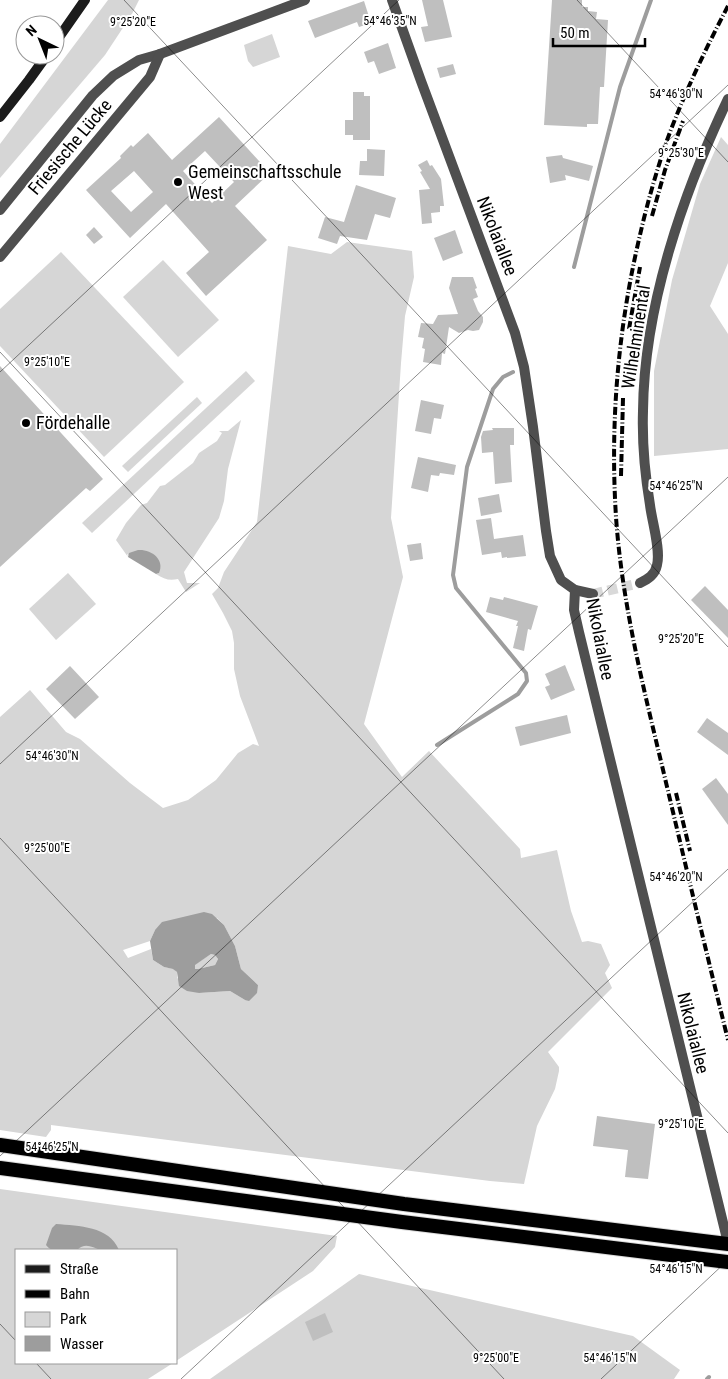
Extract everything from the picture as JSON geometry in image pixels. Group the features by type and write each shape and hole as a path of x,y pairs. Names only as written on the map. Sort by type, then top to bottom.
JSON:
{"highway":[{"path":"0,1145 404,1204 728,1244"},
{"path":"0,1168 728,1262"}],"main road":[{"path":"65,29 85,0"},
{"path":"0,117 40,65"}],"street":[{"name":"Friesische Lücke","path":"0,210 92,95 113,76 139,60 305,0"},
{"name":"Nikolaiallee","path":"392,0 515,333 524,367 550,556 560,580 574,590 574,610 579,632 728,1244"},
{"name":"Friesische Lücke","path":"0,257 150,77 160,54"},
{"name":"Wilhelminental","path":"640,583 654,573 659,557 646,470 643,411 651,329 662,277 680,216 728,99"},
{"path":"574,590 593,594"}],"green space":[{"path":"108,0 139,0 105,55 0,178 0,144 59,65 65,65 65,57"},
{"path":"272,34 280,57 253,67 248,61 244,45"},
{"path":"721,137 728,145 728,263 710,306 728,334 728,449 654,456 654,371 672,280 700,184"},
{"path":"347,242 412,251 414,277 405,316 391,518 403,577 364,724 402,777 429,751 520,849 521,858 557,850 571,911 582,942 588,941 601,944 610,965 605,973 612,988 548,1052 559,1067 559,1071 555,1089 537,1126 524,1184 51,1125 51,1130 46,1137 0,1130 0,717 30,690 66,732 80,739 130,783 163,808 188,800 216,780 238,753 253,744 259,746 240,696 234,669 232,631 212,594 218,588 224,572 257,522 288,246 331,254","holes":["217,918 224,925 235,946 241,969 258,985 245,1000 230,991 199,993 177,978 177,972 174,969 164,967 153,960 151,949 128,958 123,950 150,941 155,930"]},
{"path":"61,252 184,382 104,457 0,346 0,309"},
{"path":"163,260 219,320 178,357 123,297"},
{"path":"246,371 255,381 92,533 82,523"},
{"path":"197,397 202,403 128,472 122,466"},
{"path":"241,420 228,469 224,501 219,518 184,572 187,583 200,583 186,592 178,579 164,578 127,554 128,557 116,540 126,523 141,505 147,503 160,486 165,485 193,463 199,453 217,441 222,433 219,431 228,431"},
{"path":"68,573 96,604 56,640 29,609"},
{"path":"211,954 215,955 218,959 215,965 195,969 194,965"},
{"path":"0,1189 337,1236 335,1247 313,1271 178,1360 178,1249 15,1249 15,1364 171,1364 148,1379 0,1379"},
{"path":"359,1274 633,1336 680,1370 674,1379 210,1379"}],"water":[{"path":"138,550 148,551 156,556 160,563 159,573 156,574 128,557 129,553"},
{"path":"204,912 212,914 224,925 235,946 241,969 258,985 257,993 249,1001 230,991 199,993 187,991 179,986 177,972 153,960 150,941 155,930 162,922","holes":["211,954 215,955 218,959 215,965 195,969 195,965"]},
{"path":"56,1224 92,1229 108,1236 118,1249 99,1249 83,1246 78,1249 50,1249 46,1245 52,1228"}],"building":[{"path":"422,0 443,0 452,37 425,42 421,27 428,26"},
{"path":"552,0 582,0 582,7 588,7 588,11 597,12 596,19 608,20 604,87 600,87 598,124 587,124 587,127 544,125"},
{"path":"364,1 371,23 359,27 357,22 315,38 308,21"},
{"path":"388,43 396,68 379,74 374,61 368,63 364,52"},
{"path":"453,64 456,74 440,78 437,68"},
{"path":"353,92 364,92 364,96 370,96 370,140 353,140 353,135 345,135 345,120 353,120"},
{"name":"Gemeinschaftsschule West","path":"219,117 270,173 235,206 267,240 206,296 186,273 209,252 166,204 130,238 86,190 121,158 120,156 131,145 133,147 148,133 172,160","holes":["205,151 234,182 212,203 183,171","134,171 153,192 131,212 111,191"]},
{"path":"367,149 385,150 384,176 359,175 360,161 367,161"},
{"path":"562,155 563,158 593,166 589,181 565,175 566,180 550,183 546,157"},
{"path":"427,160 441,179 444,206 440,206 440,212 431,213 432,223 422,224 419,190 430,189 418,165"},
{"path":"356,185 396,198 390,218 375,214 367,240 340,236 337,244 318,238 325,217 344,222"},
{"path":"94,227 103,237 94,244 86,235"},
{"path":"455,230 463,253 443,261 434,238"},
{"path":"452,277 473,277 478,297 473,299 483,317 483,322 479,330 473,331 468,330 459,333 449,327 445,354 442,353 441,365 423,362 425,349 422,348 424,338 418,337 421,323 433,324 438,315 458,314 449,288"},
{"name":"Fördehalle","path":"0,366 103,479 90,491 86,488 0,567"},
{"path":"421,400 444,405 441,419 434,418 431,434 415,431"},
{"path":"492,428 514,428 514,445 510,445 512,482 495,484 493,452 482,453 481,437 483,431 493,430"},
{"path":"418,457 456,465 454,475 440,473 439,476 431,475 428,492 411,488"},
{"path":"499,494 502,512 481,516 478,498"},
{"path":"491,518 494,539 523,535 526,556 502,558 501,552 482,555 476,520"},
{"path":"421,543 423,559 410,561 407,545"},
{"path":"705,586 728,610 728,638 691,600"},
{"path":"490,597 503,600 504,597 538,606 531,630 528,629 524,651 513,648 518,621 486,612"},
{"path":"565,665 575,690 551,700 545,687 550,685 545,674"},
{"path":"70,666 99,697 75,719 46,689"},
{"path":"567,715 571,733 520,746 515,727"},
{"path":"707,718 728,733 728,755 697,732"},
{"path":"716,778 728,794 728,825 702,789"},
{"path":"597,1116 655,1124 648,1179 625,1177 628,1150 593,1146"},
{"path":"325,1313 333,1332 313,1341 305,1322"}],"waterway":[{"path":"574,267 620,87 651,0"},
{"path":"437,745 518,694 527,681 526,673 456,588 453,575 467,467 493,389 503,377 513,372"}],"tunnel":[{"path":"593,594 640,583"}],"railway":[{"path":"728,6 695,73 673,125 646,212 632,270 621,340 614,446 614,481 619,550 635,647 728,1040"},
{"path":"652,216 665,170 683,121"},
{"path":"629,329 640,267"},
{"path":"621,476 623,398"},
{"path":"676,793 690,851"}],"place":[{"name":"Gemeinschaftsschule West","path":"178,182"},
{"name":"Fördehalle","path":"26,423"}]}
